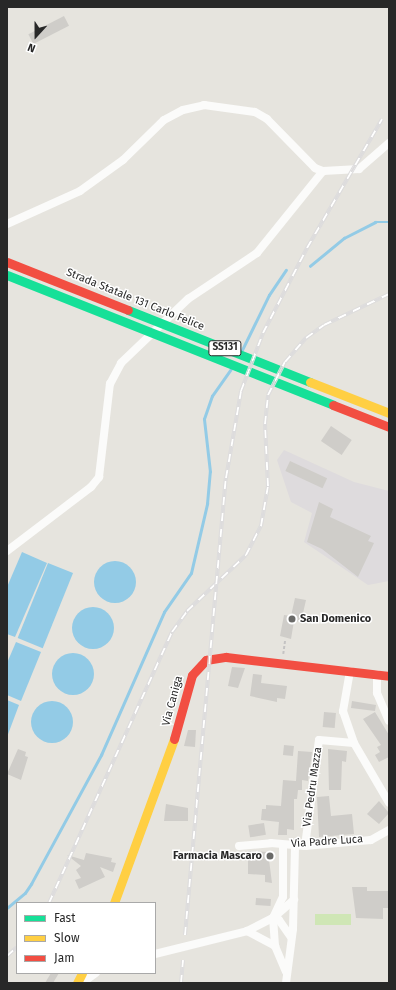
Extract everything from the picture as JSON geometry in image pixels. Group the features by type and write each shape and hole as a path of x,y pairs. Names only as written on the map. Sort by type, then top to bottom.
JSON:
{"main road":[{"name":"Strada Statale 131 Carlo Felice","path":"7,262 389,413"},
{"name":"SS131","path":"7,275 389,427"},
{"name":"Via Caniga","path":"115,901 176,735 192,675 210,658 282,664 389,676"},
{"path":"77,983 82,974"}],"street":[{"path":"7,224 80,191 117,165 164,120 183,110 204,105 255,112 267,119 315,168 323,171 359,169 389,143"},
{"path":"7,551 91,487 99,477 110,384 121,363 188,299 257,253 323,171"},
{"path":"350,671 342,711 354,743 389,804"},
{"path":"377,674 377,693 389,721"},
{"name":"Via Pedru Mazza","path":"305,846 319,740 354,743"},
{"name":"Via Padre Luca","path":"239,846 305,846 371,840 389,830"},
{"path":"283,845 282,897 273,918 275,946 286,979"},
{"path":"286,979 294,900 295,846"},
{"path":"156,954 247,931 273,918 294,900"},
{"path":"273,918 279,920 291,937"},
{"path":"247,931 275,946"},
{"path":"82,983 95,974"}],"path":[{"path":"282,664 285,640"}],"shaded area":[{"path":"284,450 354,482 389,491 389,581 368,585 304,542 312,513 291,502 277,460"}],"green space":[{"path":"315,914 351,914 351,925 315,925"}],"water":[{"path":"22,552 47,563 15,637 7,634 7,587"},
{"path":"111,561 119,561 127,564 133,570 136,582 133,594 127,600 119,603 111,603 103,600 97,594 94,586 94,578 97,570 103,564"},
{"path":"48,563 73,573 43,648 18,638"},
{"path":"89,607 97,607 105,610 111,616 114,628 111,640 105,646 97,649 89,649 81,646 75,640 72,632 72,624 75,616 81,610"},
{"path":"16,642 41,652 21,701 7,695 7,663"},
{"path":"69,653 77,653 85,656 91,662 94,674 91,686 85,692 77,695 69,695 61,692 55,686 52,678 52,670 55,662 61,656"},
{"path":"7,700 19,705 7,737"},
{"path":"48,701 56,701 64,704 70,710 73,722 70,734 64,740 56,743 48,743 40,740 34,734 31,726 31,718 34,710 40,704"}],"building":[{"path":"64,16 69,26 33,44 28,34"},
{"path":"331,426 352,440 342,455 321,441"},
{"path":"290,461 327,478 323,488 285,471"},
{"path":"319,502 333,509 330,517 371,536 368,541 374,543 358,577 322,549 307,542"},
{"name":"San Domenico","path":"295,598 306,600 301,622 294,621 291,639 280,636 284,615 291,616"},
{"path":"232,667 245,668 238,688 228,686"},
{"path":"253,674 262,675 261,683 287,686 285,699 277,698 277,702 250,696"},
{"path":"352,701 376,705 375,711 351,708"},
{"path":"324,712 336,713 335,728 323,727"},
{"path":"375,712 389,735 389,757 379,762 375,755 380,752 377,747 381,745 363,719"},
{"path":"188,730 196,730 195,747 184,746"},
{"path":"284,745 294,746 293,756 283,755"},
{"path":"18,749 26,752 25,756 28,757 21,780 7,774"},
{"path":"328,749 347,751 346,762 342,761 341,790 329,790"},
{"path":"298,751 312,752 308,781 302,780 302,790 298,790 297,799 294,799 294,830 287,829 287,835 278,835 279,822 261,820 262,809 266,809 266,805 281,806 283,780 296,781"},
{"path":"329,796 331,816 352,814 354,834 319,837 317,797"},
{"path":"379,801 389,813 379,824 367,814"},
{"path":"166,804 188,808 188,821 164,821"},
{"path":"264,823 266,835 250,837 248,826"},
{"path":"248,851 268,852 272,883 265,882 265,875 248,874"},
{"path":"86,853 112,858 111,862 116,863 113,872 100,867 105,877 79,889 75,880 81,878 76,870 81,866 67,855 84,860"},
{"path":"352,887 367,887 367,891 389,891 389,908 383,908 383,919 356,918"},
{"path":"256,898 271,899 270,906 256,905"},
{"path":"50,974 58,974 53,983 45,983"}],"waterway":[{"path":"310,266 344,238 375,222 389,222"},
{"path":"242,350 269,295 286,270"},
{"path":"7,908 25,893 31,884 101,755 164,612 191,573 207,504 210,472 204,419 212,396 230,370"}],"railway":[{"path":"185,935 226,478 241,391 263,333 307,248 382,119"},
{"path":"49,902 172,632 187,611 246,555 261,526 268,486 265,424 268,395 285,362 306,338 324,325 389,294"},
{"path":"7,956 16,948"},
{"path":"181,983 183,960"}],"traffic: fast":[{"path":"7,275 333,405"},
{"path":"128,310 310,382"}],"traffic: slow":[{"path":"310,382 389,413"},
{"path":"114,902 174,739"},
{"path":"77,983 82,974"}],"traffic: jam":[{"path":"7,262 128,310"},
{"path":"333,405 389,427"},
{"path":"174,739 192,675 206,660 226,657 389,676"}],"place":[{"name":"San Domenico","path":"292,619"},
{"name":"Farmacia Mascaro","path":"270,856"}]}
